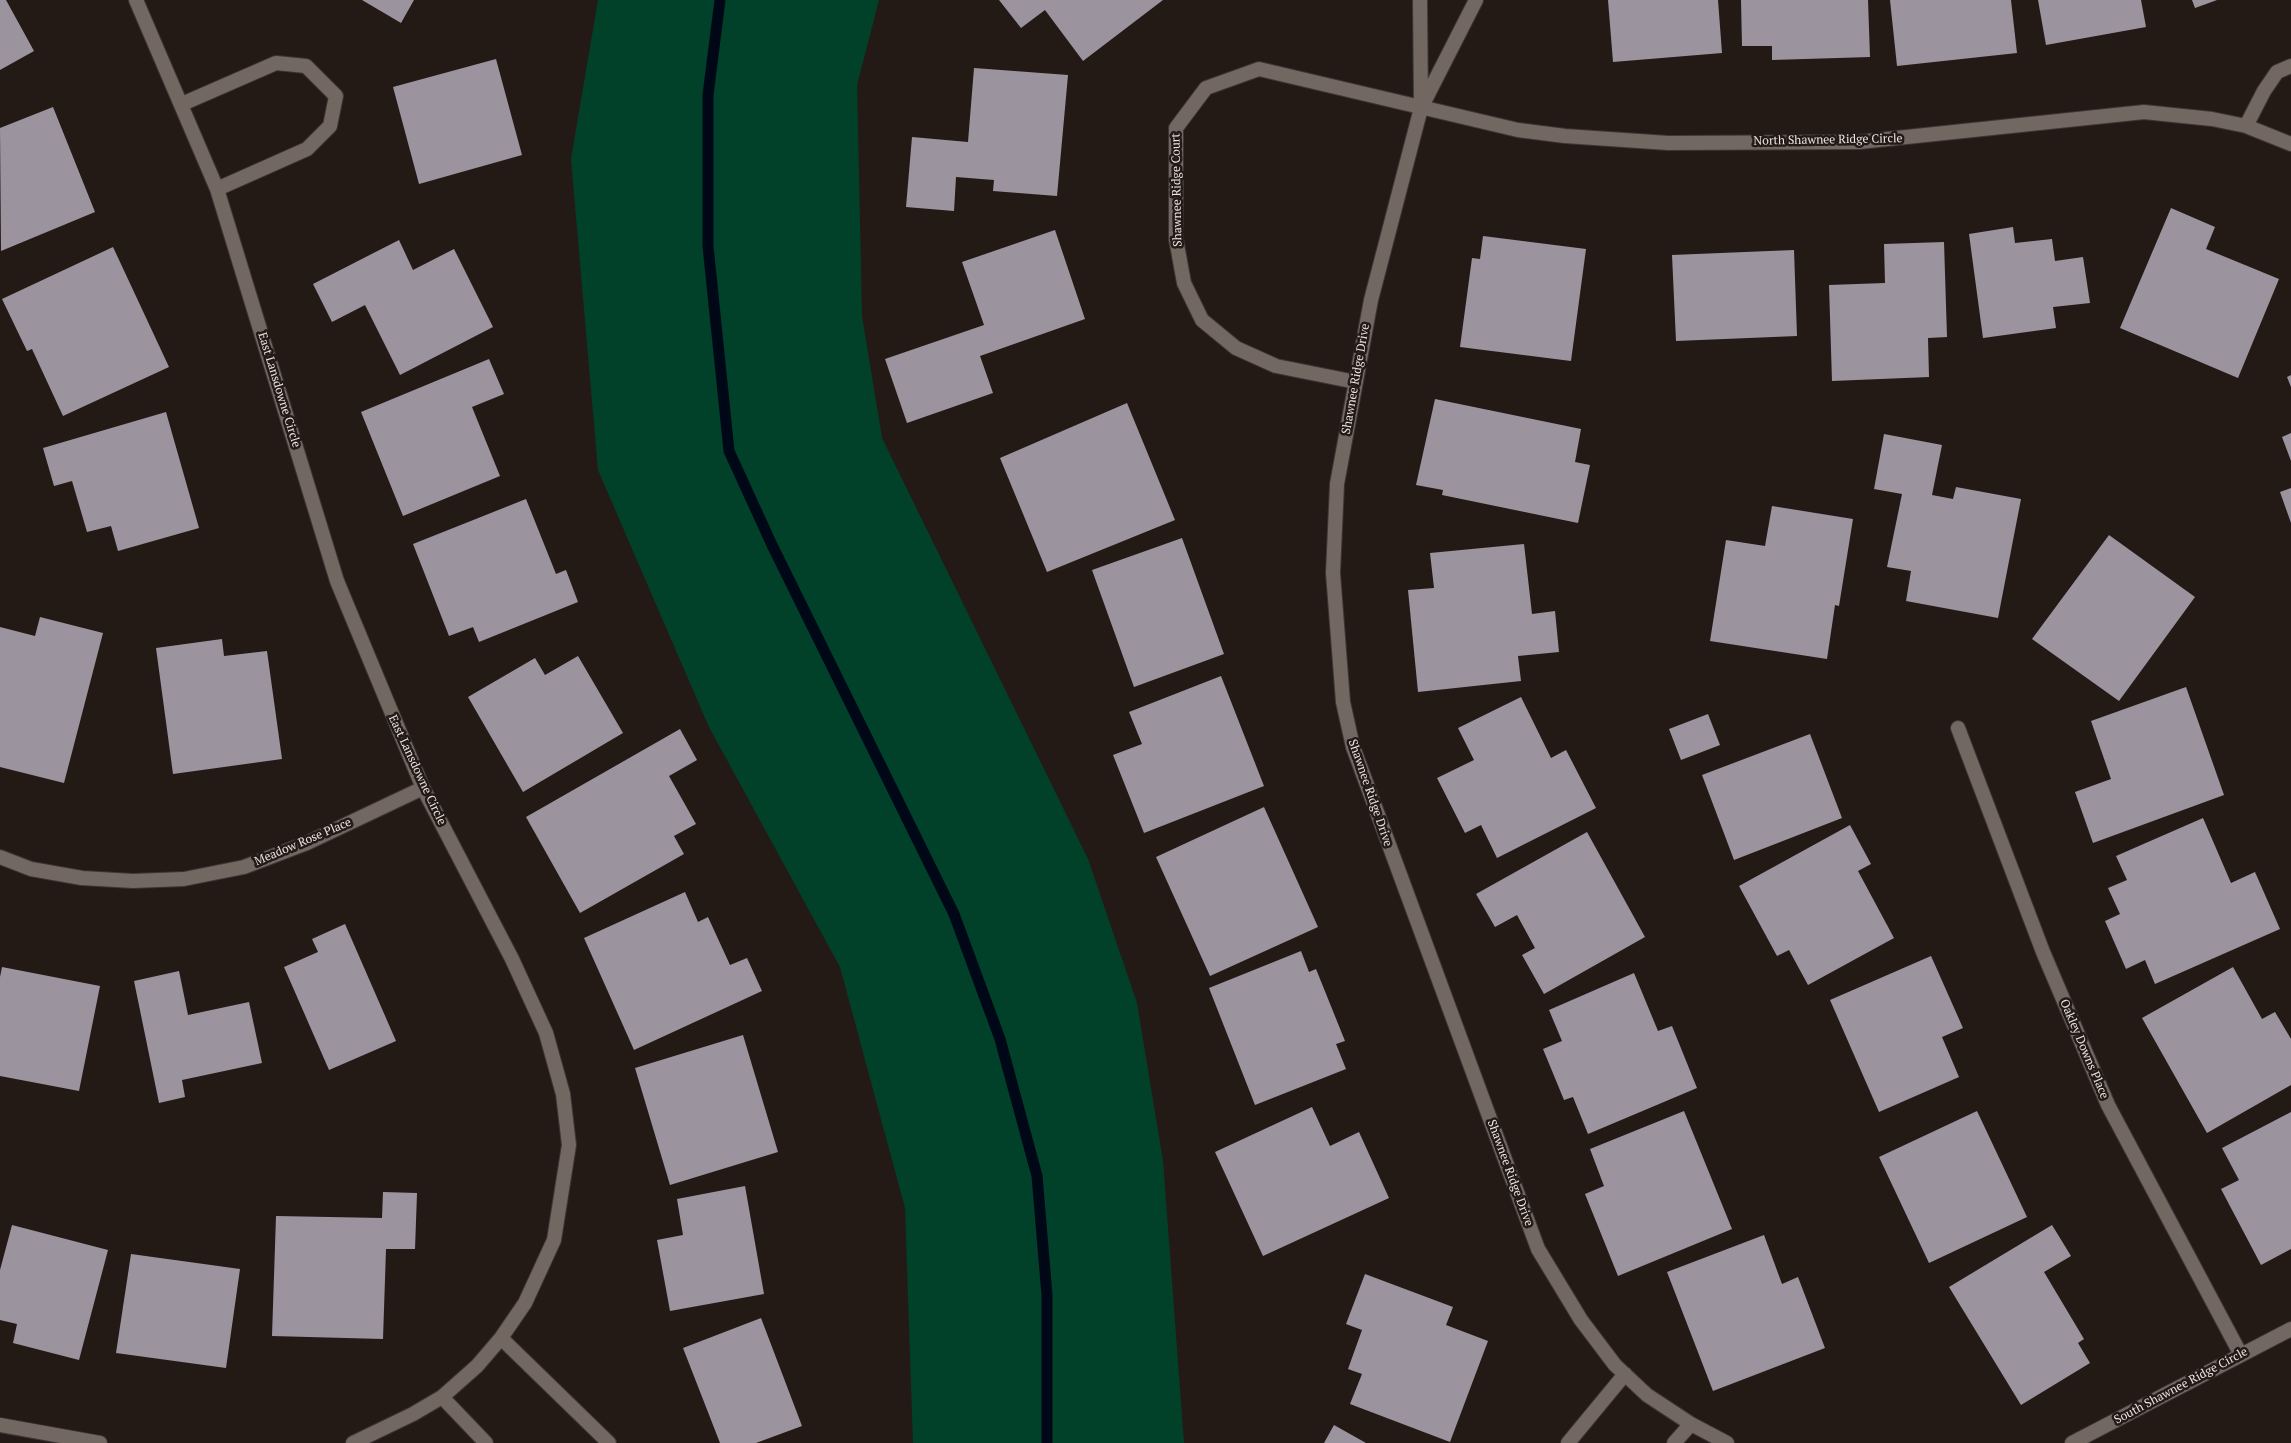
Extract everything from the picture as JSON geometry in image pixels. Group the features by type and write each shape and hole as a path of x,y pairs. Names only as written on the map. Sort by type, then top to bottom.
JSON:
{"street":[{"name":"East Lansdowne Circle","path":"136,0 217,189 337,581 423,788 520,976 546,1034 563,1094 569,1145 554,1240 524,1303 501,1338 477,1366 442,1397 413,1414 353,1443"},
{"name":"Shawnee Ridge Drive","path":"1420,0 1421,108"},
{"name":"Shawnee Ridge Drive","path":"1476,0 1421,108 1371,300 1337,484 1333,573 1343,702 1353,748 1538,1249 1581,1320 1625,1374 1647,1395 1691,1424"},
{"path":"182,104 276,63 306,66 336,96 330,126 307,149 217,189"},
{"path":"2246,126 2264,91 2277,72 2291,66"},
{"name":"Shawnee Ridge Court","path":"1356,382 1276,366 1236,348 1202,320 1184,283 1176,239 1176,128 1206,88 1259,69 1421,108"},
{"name":"North Shawnee Ridge Circle","path":"1421,108 1518,130 1565,136 1668,143 1859,142 2144,112 2185,114 2246,126 2291,144"},
{"name":"Oakley Downs Place","path":"1958,728 2043,952 2108,1105 2241,1355"},
{"name":"Meadow Rose Place","path":"0,857 31,869 82,878 133,881 184,879 244,867 307,843 423,788"},
{"name":"South Shawnee Ridge Circle","path":"2072,1443 2291,1329"},
{"path":"501,1338 609,1443"},
{"path":"1568,1443 1625,1374"},
{"path":"442,1397 486,1443"},
{"path":"1674,1443 1691,1424 1727,1443"},
{"path":"0,1425 100,1443"}],"green space":[{"path":"598,0 879,0 857,85 862,316 882,438 1088,859 1137,1003 1163,1161 1184,1443 913,1443 905,1208 840,967 709,727 598,470 571,159"}],"building":[{"path":"0,0 6,0 34,51 0,70"},
{"path":"362,0 414,0 401,23"},
{"path":"999,0 1163,0 1083,61 1045,10 1021,28"},
{"path":"1608,0 1718,0 1722,53 1613,62"},
{"path":"1741,0 1868,0 1870,57 1772,60 1772,46 1742,46"},
{"path":"1890,0 2011,0 2017,53 1897,66"},
{"path":"2038,0 2141,0 2146,27 2046,45"},
{"path":"2192,0 2217,0 2195,8"},
{"path":"496,59 522,155 419,184 393,87"},
{"path":"974,68 1068,75 1057,196 993,191 994,180 956,177 954,211 906,207 912,137 968,142"},
{"path":"53,107 95,212 1,251 0,128"},
{"path":"2171,208 2215,227 2206,249 2279,279 2238,378 2120,328"},
{"path":"2013,227 2015,243 2052,239 2055,261 2083,257 2090,303 2053,307 2056,328 1983,338 1969,234"},
{"path":"1055,230 1085,319 980,356 993,393 907,423 885,359 984,325 962,262"},
{"path":"1483,236 1586,249 1571,361 1460,347 1472,258 1480,259"},
{"path":"399,240 413,270 454,249 493,327 400,375 365,305 332,322 313,284"},
{"path":"1944,242 1947,337 1928,338 1929,377 1832,381 1829,285 1885,283 1884,244"},
{"path":"113,247 169,367 63,416 32,349 27,351 2,299"},
{"path":"1794,250 1797,336 1676,341 1672,255"},
{"path":"489,359 504,394 472,407 500,476 403,516 361,412"},
{"path":"2291,375 2291,387 2287,377"},
{"path":"1435,399 1581,429 1575,462 1590,465 1578,523 1442,495 1443,490 1416,485"},
{"path":"1127,403 1175,520 1047,572 1000,458"},
{"path":"166,412 199,528 118,551 111,526 87,532 72,481 54,486 43,448"},
{"path":"2291,433 2291,461 2282,437"},
{"path":"1884,434 1942,445 1932,495 1953,499 1956,487 2021,499 1998,618 1906,601 1911,571 1887,567 1902,494 1874,489"},
{"path":"2291,488 2291,523 2280,492"},
{"path":"526,499 556,574 566,570 578,602 479,642 473,627 449,636 413,544"},
{"path":"1772,506 1853,519 1839,606 1835,605 1827,659 1710,641 1726,540 1765,546"},
{"path":"2109,535 2195,597 2119,701 2032,639"},
{"path":"1182,538 1224,654 1134,687 1092,570"},
{"path":"1524,544 1532,614 1555,611 1559,652 1518,656 1521,681 1418,692 1408,590 1434,588 1430,553"},
{"path":"40,617 103,633 64,783 0,767 0,627 35,636"},
{"path":"222,639 224,656 267,651 282,759 173,774 156,648"},
{"path":"578,656 623,733 523,792 468,697 535,658 545,675"},
{"path":"1221,676 1264,786 1144,833 1113,755 1142,744 1129,712"},
{"path":"2186,687 2224,795 2093,843 2075,792 2111,779 2091,721"},
{"path":"1521,697 1551,758 1566,750 1596,808 1497,858 1481,825 1465,833 1437,778 1474,760 1458,728"},
{"path":"1708,714 1720,745 1681,760 1669,729"},
{"path":"680,729 697,760 669,776 696,824 674,836 684,854 580,913 526,817"},
{"path":"1810,734 1842,818 1734,860 1702,775"},
{"path":"1264,807 1318,927 1210,976 1156,857"},
{"path":"2203,818 2231,883 2255,872 2280,929 2155,984 2145,960 2126,969 2105,921 2120,914 2108,888 2127,880 2116,856"},
{"path":"1850,825 1871,864 1858,871 1894,938 1808,985 1789,950 1777,956 1739,886"},
{"path":"1587,832 1645,937 1544,994 1522,955 1535,948 1517,915 1495,927 1476,894"},
{"path":"685,892 698,922 708,917 730,965 747,958 762,991 634,1050 584,938"},
{"path":"345,924 396,1041 329,1070 284,967 318,952 312,939"},
{"path":"1301,951 1309,972 1316,969 1345,1041 1336,1044 1346,1069 1255,1105 1209,988"},
{"path":"1931,956 1963,1028 1942,1037 1959,1077 1879,1112 1830,1000"},
{"path":"2,967 100,986 79,1091 0,1076 0,977"},
{"path":"2233,967 2262,1019 2275,1012 2291,1039 2291,1085 2207,1133 2142,1018"},
{"path":"179,971 188,1015 249,1002 262,1063 182,1080 185,1097 159,1103 134,981"},
{"path":"1634,973 1658,1031 1672,1026 1697,1088 1588,1134 1573,1097 1564,1100 1543,1049 1562,1041 1549,1010"},
{"path":"743,1035 778,1152 670,1185 635,1068"},
{"path":"1312,1107 1330,1146 1359,1132 1389,1198 1263,1256 1215,1152"},
{"path":"1684,1111 1732,1229 1618,1276 1585,1194 1604,1186 1590,1149"},
{"path":"1977,1111 2027,1217 1929,1263 1879,1157"},
{"path":"2291,1112 2291,1249 2261,1265 2221,1189 2239,1180 2222,1148"},
{"path":"745,1186 764,1294 670,1311 657,1240 683,1235 677,1199"},
{"path":"383,1192 417,1193 415,1249 386,1249 383,1339 272,1336 276,1216 382,1218"},
{"path":"12,1225 108,1250 79,1360 13,1343 17,1324 0,1320 0,1270"},
{"path":"2052,1225 2071,1256 2044,1272 2084,1339 2078,1343 2090,1363 2021,1405 1949,1287"},
{"path":"1764,1235 1782,1284 1798,1277 1825,1348 1713,1391 1667,1272"},
{"path":"131,1254 240,1269 226,1368 116,1353"},
{"path":"1365,1274 1453,1307 1446,1325 1488,1341 1450,1442 1350,1404 1362,1374 1348,1369 1362,1330 1346,1324"},
{"path":"761,1318 802,1426 756,1443 720,1443 683,1348"},
{"path":"1334,1425 1366,1443 1324,1443"}],"waterway":[{"path":"720,0 708,95 708,246 729,451 772,545 954,914 1000,1039 1037,1176 1047,1295 1047,1443"}]}
